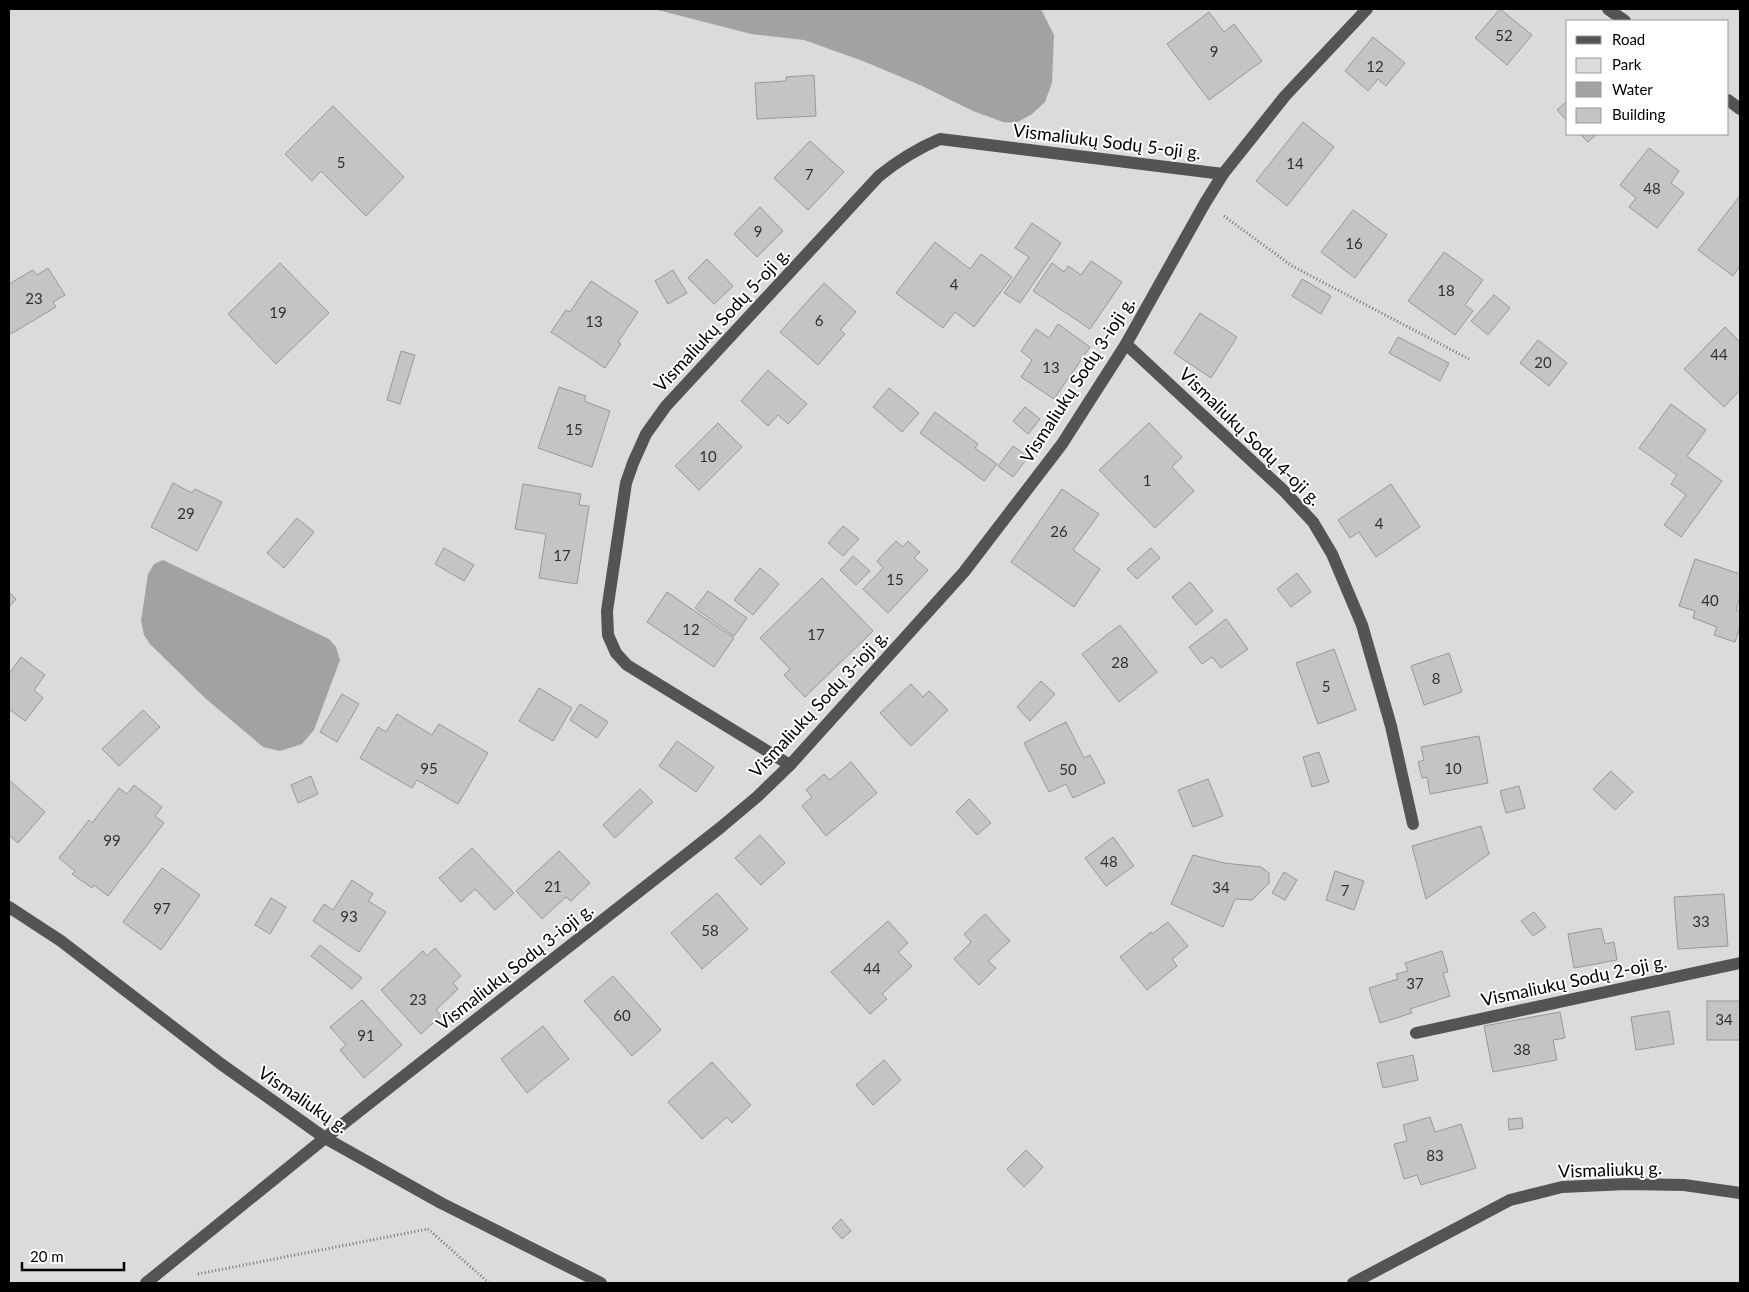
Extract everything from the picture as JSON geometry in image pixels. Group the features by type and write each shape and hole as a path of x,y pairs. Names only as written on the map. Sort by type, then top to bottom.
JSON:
{"street":[{"name":"Vismaliukų Sodų 3-ioji g.","path":"146,1283 325,1138 720,828 758,796 790,765 964,572 1062,444 1126,344 1223,174 1284,96 1367,9"},
{"path":"1608,9 1624,20"},
{"path":"1729,101 1740,109"},
{"name":"Vismaliukų Sodų 5-oji g.","path":"790,765 626,665 616,653 608,635 607,611 626,483 646,434 666,406 879,176 898,160 940,139 1223,174"},
{"name":"Vismaliukų Sodų 4-oji g.","path":"1126,344 1282,490 1313,522 1332,554 1362,625 1391,726 1413,824"},
{"name":"Vismaliukų g.","path":"9,908 61,941 221,1064 325,1138 441,1203 601,1283"},
{"name":"Vismaliukų Sodų 2-oji g.","path":"1416,1033 1740,963"},
{"name":"Vismaliukų g.","path":"1354,1283 1510,1200 1562,1187 1627,1184 1684,1185 1740,1193"}],"path":[{"path":"1205,203 1292,266 1469,359"},
{"path":"428,1229 441,1203"},
{"path":"190,1276 428,1229"},
{"path":"428,1229 489,1283"}],"green space":[{"path":"9,9 1740,9 1740,1283 9,1283"}],"water":[{"path":"654,9 1041,9 1054,35 1052,83 1045,102 1032,114 1016,123 1003,122 973,111 920,85 863,61 804,40 751,34"},
{"path":"163,560 329,639 336,647 340,660 314,730 302,744 280,751 263,747 205,698 150,644 144,635 141,621 148,574 154,564"}],"building":[{"path":"1500,9 1532,35 1507,65 1475,38"},
{"path":"1209,12 1224,32 1234,24 1262,61 1209,100 1167,44"},
{"path":"1373,37 1405,63 1386,86 1378,79 1368,91 1345,71"},
{"path":"814,75 816,116 757,119 755,83 786,81 786,77"},
{"path":"1566,102 1566,120 1557,110"},
{"path":"333,106 404,177 366,216 321,171 312,181 285,154"},
{"path":"1303,122 1334,147 1287,206 1256,181"},
{"path":"1581,135 1596,135 1588,142"},
{"path":"810,141 844,172 808,210 774,178"},
{"path":"1649,148 1679,171 1671,183 1684,193 1657,228 1629,207 1636,198 1620,185"},
{"path":"1739,197 1740,266 1733,276 1698,250"},
{"path":"760,207 783,231 757,257 734,234"},
{"path":"1353,210 1387,235 1355,278 1321,252"},
{"path":"1032,223 1061,243 1020,303 1004,293 1029,257 1015,248"},
{"path":"935,242 970,269 981,254 1012,277 974,327 955,312 943,328 896,293"},
{"path":"1444,252 1483,280 1465,305 1473,311 1455,335 1408,301"},
{"path":"707,259 733,286 714,304 688,278"},
{"path":"1091,261 1122,282 1090,329 1033,291 1052,263 1064,272 1068,266 1081,275"},
{"path":"280,263 329,313 276,364 228,314"},
{"path":"48,268 65,295 53,302 56,307 9,335 9,284 33,270 37,275"},
{"path":"673,270 687,293 668,304 655,281"},
{"path":"1302,279 1331,296 1321,314 1292,296"},
{"path":"591,281 638,312 618,342 621,344 605,368 551,332 566,310 570,312"},
{"path":"824,283 856,312 840,330 845,334 818,365 780,332"},
{"path":"1494,295 1510,308 1488,335 1471,321"},
{"path":"1200,313 1237,337 1211,378 1174,353"},
{"path":"1058,324 1090,347 1054,399 1021,377 1032,360 1021,351 1036,329 1049,338"},
{"path":"1725,327 1740,342 1740,390 1724,407 1684,369"},
{"path":"1398,337 1449,363 1440,381 1389,353"},
{"path":"1538,340 1567,363 1549,386 1520,363"},
{"path":"401,351 415,355 400,404 387,400"},
{"path":"768,370 807,404 788,424 778,415 768,426 741,401"},
{"path":"559,387 586,396 584,401 610,411 592,467 538,448"},
{"path":"889,388 919,413 902,432 873,407"},
{"path":"1671,404 1706,430 1687,456 1722,481 1681,537 1664,525 1686,495 1671,484 1677,475 1639,448"},
{"path":"1025,407 1040,419 1028,434 1013,421"},
{"path":"935,412 978,444 975,448 997,464 984,481 920,433"},
{"path":"718,423 742,447 699,490 675,466"},
{"path":"1149,423 1182,457 1172,467 1194,491 1155,528 1099,470"},
{"path":"1013,446 1028,457 1013,477 998,466"},
{"path":"173,483 192,493 195,489 222,502 197,551 151,527"},
{"path":"523,484 581,494 579,505 589,506 577,584 539,578 546,534 515,529"},
{"path":"1391,484 1420,527 1376,557 1359,532 1350,538 1338,520"},
{"path":"1062,489 1099,514 1073,550 1100,569 1074,607 1011,562"},
{"path":"297,518 314,532 284,568 267,553"},
{"path":"843,526 859,539 843,556 828,543"},
{"path":"896,541 903,547 908,541 920,552 914,558 928,570 888,613 863,589 883,568 877,561"},
{"path":"444,548 474,565 464,581 435,564"},
{"path":"1151,548 1160,558 1137,579 1127,569"},
{"path":"853,556 870,571 856,585 840,570"},
{"path":"1695,559 1740,574 1740,597 1736,610 1740,611 1740,627 1735,642 1714,635 1717,627 1693,618 1695,611 1679,606"},
{"path":"760,568 779,584 753,615 734,600"},
{"path":"1297,573 1311,592 1291,607 1277,589"},
{"path":"822,578 873,631 805,697 784,675 790,669 760,638"},
{"path":"1190,582 1213,611 1196,625 1172,597"},
{"path":"708,591 747,618 734,636 695,608"},
{"path":"9,592 16,599 9,607"},
{"path":"667,592 734,638 714,667 647,622"},
{"path":"1226,619 1248,649 1221,668 1212,657 1202,664 1189,647"},
{"path":"1120,625 1157,672 1119,702 1082,654"},
{"path":"1334,649 1356,710 1318,724 1296,663"},
{"path":"1449,653 1462,692 1424,705 1411,666"},
{"path":"21,657 45,675 34,690 43,698 25,721 9,709 9,674"},
{"path":"1041,681 1055,694 1030,721 1017,707"},
{"path":"911,684 923,697 929,691 948,710 911,746 880,713"},
{"path":"539,688 572,708 553,741 519,721"},
{"path":"342,694 359,704 337,742 320,732"},
{"path":"580,704 608,722 597,738 570,720"},
{"path":"143,710 160,727 119,766 102,749"},
{"path":"397,714 432,735 439,724 488,753 458,804 417,780 412,788 360,758 378,727 386,732"},
{"path":"1066,722 1084,758 1090,755 1105,783 1073,798 1066,784 1049,792 1024,743"},
{"path":"1479,736 1488,783 1430,794 1427,777 1422,778 1418,762 1424,760 1421,747"},
{"path":"677,741 714,767 696,792 659,766"},
{"path":"1319,752 1329,782 1312,787 1303,757"},
{"path":"851,762 877,793 826,836 802,806 812,797 806,790 824,774 830,780"},
{"path":"1611,771 1633,792 1615,810 1593,789"},
{"path":"311,776 318,794 298,803 291,785"},
{"path":"1208,779 1223,816 1193,827 1178,790"},
{"path":"9,780 45,812 18,843 9,835"},
{"path":"134,785 162,807 155,816 164,823 108,896 94,885 92,888 72,874 75,871 59,858 89,820 92,823 119,788 127,794"},
{"path":"1519,786 1525,808 1506,813 1500,791"},
{"path":"640,789 653,802 615,838 603,825"},
{"path":"969,799 991,823 977,835 956,812"},
{"path":"1481,826 1489,854 1426,899 1412,846"},
{"path":"760,835 785,863 761,885 735,858"},
{"path":"1113,837 1134,866 1106,886 1085,858"},
{"path":"472,848 514,893 495,910 475,889 461,902 439,878"},
{"path":"559,851 590,883 571,901 566,897 542,919 516,891"},
{"path":"1193,855 1224,863 1261,867 1269,873 1269,883 1252,900 1235,899 1223,927 1171,904"},
{"path":"162,868 200,895 161,950 123,922"},
{"path":"1335,871 1364,881 1354,910 1326,900"},
{"path":"1284,872 1297,880 1285,900 1272,893"},
{"path":"352,880 373,894 368,901 386,912 359,952 313,921 324,904 333,910"},
{"path":"717,893 748,929 702,969 671,933"},
{"path":"1724,894 1728,946 1678,949 1674,897"},
{"path":"271,898 286,907 270,934 255,925"},
{"path":"1534,912 1546,927 1533,936 1521,921"},
{"path":"985,914 1010,941 988,961 996,968 979,985 954,959 971,942 964,934"},
{"path":"888,921 908,943 898,952 912,966 882,994 887,999 870,1014 831,972"},
{"path":"1168,922 1188,946 1172,959 1177,966 1147,990 1120,957 1151,932 1152,934"},
{"path":"1601,928 1605,944 1614,942 1617,960 1574,968 1568,934"},
{"path":"320,945 362,978 352,989 311,956"},
{"path":"435,948 461,976 453,983 458,989 436,1010 441,1016 421,1034 381,990 423,951 427,956"},
{"path":"1442,951 1448,972 1443,973 1450,996 1410,1009 1412,1013 1380,1023 1369,988 1398,979 1396,974 1408,971 1405,963"},
{"path":"613,976 661,1030 632,1056 584,1001"},
{"path":"362,1000 402,1045 364,1078 340,1050 346,1045 330,1027"},
{"path":"1707,1001 1740,1001 1740,1040 1707,1040"},
{"path":"1669,1011 1674,1044 1636,1050 1631,1017"},
{"path":"1560,1012 1565,1038 1553,1040 1557,1060 1493,1072 1484,1026"},
{"path":"543,1026 569,1059 527,1093 501,1059"},
{"path":"1413,1055 1418,1080 1383,1088 1377,1063"},
{"path":"884,1060 901,1080 873,1105 856,1085"},
{"path":"712,1062 751,1105 732,1123 727,1117 702,1139 668,1102"},
{"path":"1430,1117 1435,1132 1461,1124 1476,1168 1421,1185 1417,1175 1404,1179 1394,1144 1407,1141 1403,1125"},
{"path":"1522,1118 1523,1128 1509,1130 1508,1119"},
{"path":"1026,1150 1043,1167 1024,1187 1007,1169"},
{"path":"841,1219 851,1231 842,1239 832,1228"}]}
